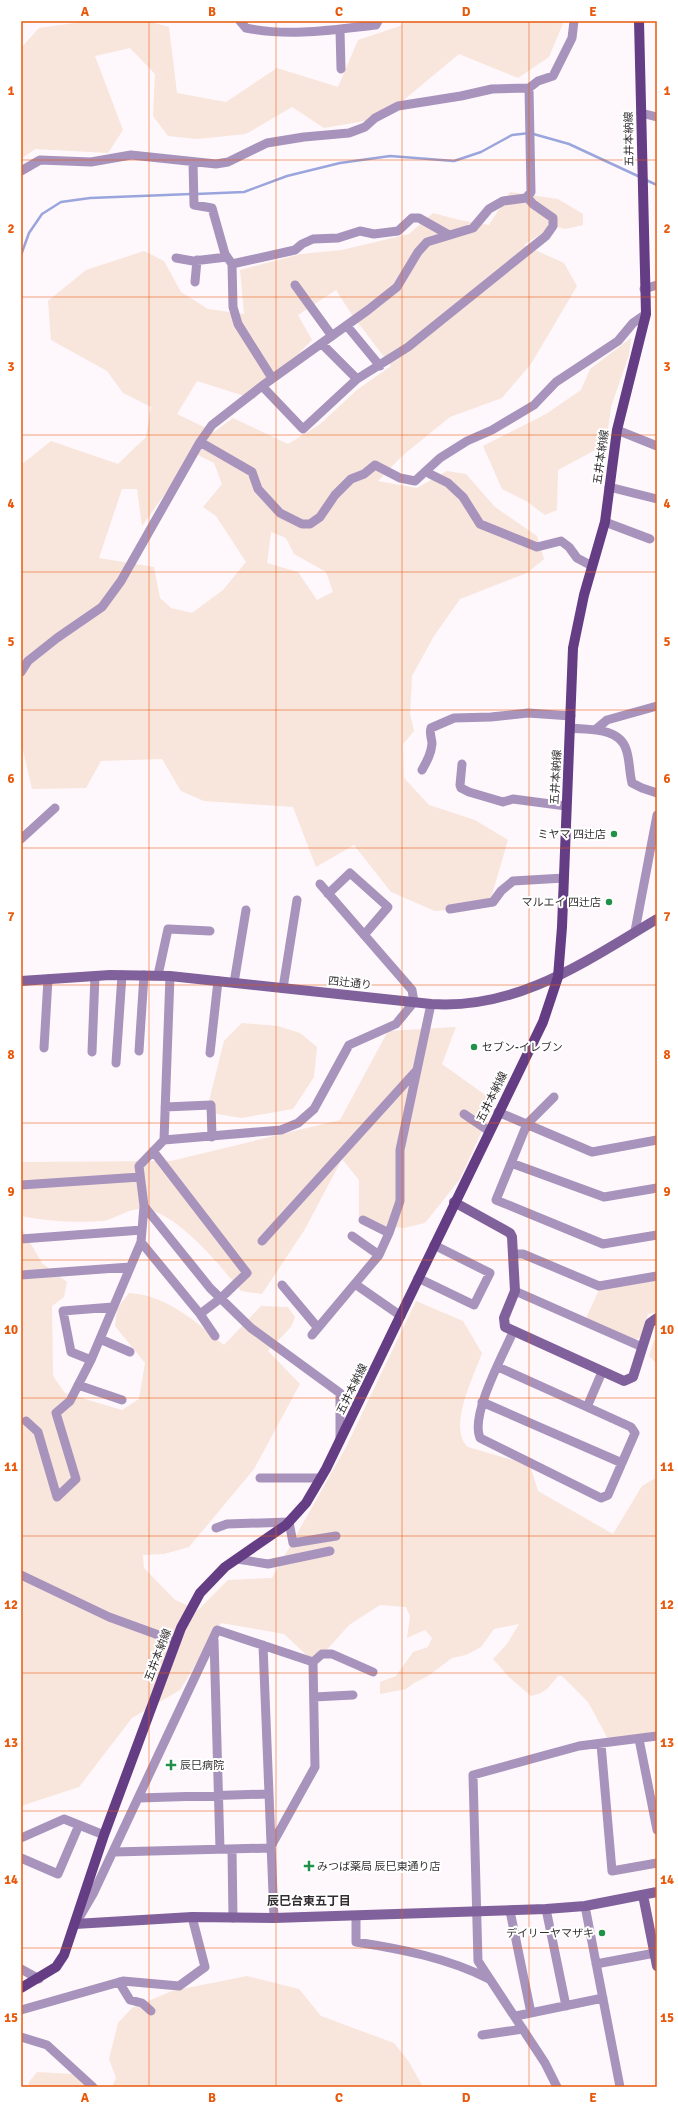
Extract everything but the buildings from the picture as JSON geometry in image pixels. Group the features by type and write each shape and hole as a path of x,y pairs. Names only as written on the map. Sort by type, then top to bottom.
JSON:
{"main road":[{"name":"五井本納線","path":"21,1988 39,1979 56,1967 64,1955 104,1836 175,1640 200,1593 225,1567 289,1522 306,1503 321,1478 401,1316 454,1202 543,1022 558,976 562,927 571,716 572,648 592,566 605,522 617,430 646,314 644,289 639,21"}],"street":[{"path":"240,21 246,28 256,30 312,33 376,25 378,21"},
{"path":"21,171 40,160 91,162 131,156 216,164 228,162 267,143 304,137 348,133 364,127 376,118 398,106 461,96 492,89 529,88 538,81 553,76 572,38 574,21"},
{"path":"340,30 341,70"},
{"path":"21,672 28,661 56,638 102,607 121,581 200,442 212,425 272,378 347,326 396,287 426,242 473,228 489,209 503,201 526,197 531,192 529,88"},
{"path":"641,113 657,117"},
{"path":"194,162 194,205 212,208 230,260 233,307 238,324 272,378"},
{"path":"262,386 303,429 357,380 408,347 546,236 553,226 553,218 533,204 526,197"},
{"path":"176,258 197,260 230,260 295,250 302,244 313,239 338,238 360,231 374,234 398,232 412,218 419,218 449,235"},
{"path":"195,282 197,260"},
{"path":"295,285 332,336"},
{"path":"644,289 657,285"},
{"path":"200,442 252,472 258,489 280,513 302,524 310,524 320,517 335,495 351,479 364,474 375,465 407,481 415,481 427,470 467,441 492,430 534,405 556,382 618,341 633,323 646,314"},
{"path":"347,326 380,366"},
{"path":"322,344 357,380"},
{"path":"617,430 657,446"},
{"path":"427,470 430,474 448,483 463,497 480,524 537,547 561,541 569,547 577,558 592,566"},
{"path":"609,487 657,499"},
{"path":"605,522 650,539"},
{"path":"595,730 607,720 657,706"},
{"path":"422,770 429,757 432,742 429,733 431,728 454,718 528,713 571,716"},
{"path":"570,728 595,730 617,736 626,747 632,783 657,793"},
{"path":"462,764 460,785 469,792 503,802 512,799 566,806"},
{"path":"21,839 55,808"},
{"path":"635,931 657,815"},
{"path":"328,894 350,873 388,907 364,935"},
{"path":"450,909 492,902 501,891 513,881 564,878"},
{"path":"26,1421 38,1432 57,1497 76,1479 56,1413 70,1401 91,1360 141,1242 144,1206 139,1166 164,1140 281,1130 298,1123 314,1109 349,1045 396,1024 414,1002 412,990 320,884"},
{"path":"282,988 297,900"},
{"path":"234,983 246,910"},
{"name":"四辻通り","path":"21,981 95,976 158,975 432,1004 463,1004 496,999 524,992 558,976 657,919"},
{"path":"158,975 168,929 210,931"},
{"path":"116,1063 122,975"},
{"path":"139,1051 144,975"},
{"path":"92,1052 95,976"},
{"path":"164,1140 170,976"},
{"path":"44,1048 48,979"},
{"path":"210,1053 218,981"},
{"path":"312,1335 379,1255 389,1233 400,1201 400,1150 432,1004"},
{"path":"262,1241 418,1069"},
{"path":"554,1097 527,1124 496,1200 603,1244 657,1235"},
{"path":"165,1107 211,1105 212,1137"},
{"path":"498,1112 592,1152 657,1140"},
{"path":"464,1114 489,1131"},
{"path":"153,1151 247,1274 221,1298 200,1314"},
{"path":"512,1163 604,1197 657,1188"},
{"path":"21,1185 140,1177"},
{"path":"454,1202 510,1233 512,1236 514,1291 504,1318 505,1327 513,1332 624,1381 633,1377 650,1323 657,1318"},
{"path":"144,1206 210,1288 250,1328 340,1393 340,1441"},
{"path":"363,1220 389,1233"},
{"path":"21,1239 142,1230"},
{"path":"352,1236 379,1255"},
{"path":"141,1242 200,1314 215,1336"},
{"path":"418,1278 474,1305 490,1273 434,1245"},
{"path":"513,1254 523,1254 599,1286 657,1276"},
{"path":"21,1275 130,1267"},
{"path":"282,1284 318,1328"},
{"path":"355,1284 401,1316"},
{"path":"514,1291 642,1347"},
{"path":"91,1360 71,1352 63,1311 113,1307"},
{"path":"498,1367 635,1430 635,1434 608,1495 601,1498 480,1438 477,1432 482,1402 513,1332"},
{"path":"100,1339 130,1352"},
{"path":"587,1407 602,1372"},
{"path":"78,1385 122,1400"},
{"path":"482,1402 622,1463"},
{"path":"260,1478 321,1478"},
{"path":"216,1528 227,1524 289,1522 293,1543 336,1536"},
{"path":"237,1559 268,1564 330,1551"},
{"path":"21,1576 110,1617 175,1640"},
{"path":"75,1924 93,1894 114,1852 218,1630 313,1662"},
{"path":"214,1638 220,1849"},
{"path":"263,1645 274,1918"},
{"path":"313,1662 322,1654 332,1654 373,1672"},
{"path":"270,1848 315,1768 313,1662"},
{"path":"314,1697 353,1695"},
{"path":"557,2087 545,2063 516,2016 478,1961 473,1775 579,1746 657,1736"},
{"path":"639,1739 657,1830"},
{"path":"601,1744 612,1871 657,1863"},
{"path":"139,1798 268,1794"},
{"path":"21,1838 64,1819 104,1836"},
{"path":"21,1858 58,1874 79,1825"},
{"path":"114,1852 270,1848"},
{"path":"232,1849 233,1918"},
{"path":"75,1924 192,1917 274,1918 510,1911 585,1906 657,1892"},
{"path":"643,1895 657,1966"},
{"path":"585,1906 620,2087"},
{"path":"546,1909 566,2006"},
{"path":"510,1911 531,2013"},
{"path":"356,1916 356,1942 443,1960 471,1970 490,1980"},
{"path":"21,2010 123,1981 179,1986 205,1967 192,1917"},
{"path":"596,1964 655,1953"},
{"path":"21,1969 39,1979"},
{"path":"119,1982 130,2000 142,2003 151,2011"},
{"path":"516,2016 603,1998"},
{"path":"482,2035 523,2028"},
{"path":"21,2037 47,2045 93,2087"}],"shaded area":[{"path":"89,21 147,21 169,27 177,93 226,102 277,68 338,87 358,40 400,26 404,21 564,21 549,57 518,78 459,54 382,118 324,128 292,107 246,134 197,139 168,136 153,116 155,74 130,48 95,56 123,130 108,153 35,149 21,159 21,48 39,28"},
{"path":"510,192 558,199 583,214 583,225 565,229 553,226 524,245 564,263 577,286 531,364 502,398 450,417 402,456 378,481 417,488 447,471 466,474 495,507 537,536 544,559 527,573 460,599 434,636 412,676 410,714 414,731 403,744 404,778 429,805 475,820 508,840 491,898 470,908 435,911 391,892 354,845 316,867 293,807 204,801 181,791 162,759 101,761 86,788 32,789 21,742 21,465 51,441 118,464 146,437 151,407 123,393 107,371 51,340 48,301 86,270 144,251 164,261 181,292 208,309 244,314 240,270 301,254 342,250 409,234 433,213 489,225","holes":["336,290 352,315 391,366 358,389 319,425 288,444 233,418 214,432 177,414 197,381 254,399 312,340 298,315","194,453 214,463 222,484 203,507 216,516 246,562 223,590 192,613 171,608 160,598 154,567 99,558 122,489 137,489 142,526","271,532 286,538 294,554 326,572 333,592 317,600 298,572 267,563"]},
{"path":"631,338 629,355 611,407 607,437 599,448 558,470 557,510 545,515 526,501 502,489 483,446 546,414 581,390 590,369"},
{"path":"242,1023 278,1026 300,1033 317,1047 314,1077 293,1109 241,1118 211,1113 208,1105 224,1041"},
{"path":"456,1027 442,1064 495,1102 460,1179 425,1223 404,1228 374,1225 359,1218 359,1180 342,1159 305,1229 262,1294 241,1291 209,1254 182,1228 168,1218 154,1211 135,1209 108,1220 93,1222 72,1222 21,1216 21,1162 171,1161 340,1120 388,1031"},
{"path":"21,1227 42,1263 67,1282 64,1297 52,1306 53,1376 65,1393 122,1410 139,1399 145,1363 115,1326 117,1309 129,1293 143,1295 168,1304 203,1327 224,1345 261,1306 288,1307 295,1317 291,1327 268,1351 300,1384 254,1469 189,1547 164,1554 143,1555 144,1568 175,1600 198,1610 228,1580 272,1578 346,1447 416,1301 463,1321 482,1353 464,1402 461,1415 460,1428 462,1438 468,1447 530,1465 538,1491 613,1534 642,1486 657,1477 657,1733 608,1739 588,1702 562,1676 558,1676 547,1689 541,1693 531,1696 510,1678 493,1659 507,1644 519,1624 494,1629 481,1647 466,1655 452,1658 428,1676 406,1689 380,1694 380,1682 396,1676 413,1652 428,1647 432,1638 425,1630 407,1638 410,1616 406,1607 380,1605 349,1625 315,1663 284,1634 221,1623 180,1690 132,1718 79,1787 21,1806"},
{"path":"657,1280 657,1312 648,1314 641,1337 635,1340 586,1318 599,1290"},
{"path":"654,1340 657,1340 657,1364 649,1356"},
{"path":"247,1976 299,1989 321,2016 394,2043 409,2062 423,2087 112,2087 116,2078 109,2059 118,2023 132,2008 172,1991"},
{"path":"37,2072 74,2074 91,2087 28,2087 29,2082"}],"waterway":[{"path":"196,194 244,192 287,176 340,163 390,156 454,161 481,152 512,135 530,133 569,144 640,177"},
{"path":"646,180 657,185"},
{"path":"21,255 29,233 42,214 61,202 90,198 191,194"}],"place":[{"name":"ミヤマ 四辻店","path":"614,834"},
{"name":"マルエイ 四辻店","path":"609,902"},
{"name":"セブン-イレブン","path":"474,1047"},
{"name":"辰巳病院","path":"171,1765"},
{"name":"みつば薬局 辰巳東通り店","path":"309,1866"},
{"name":"デイリーヤマザキ","path":"602,1933"}],"district":[{"name":"辰巳台東五丁目","path":"309,1901"}]}
